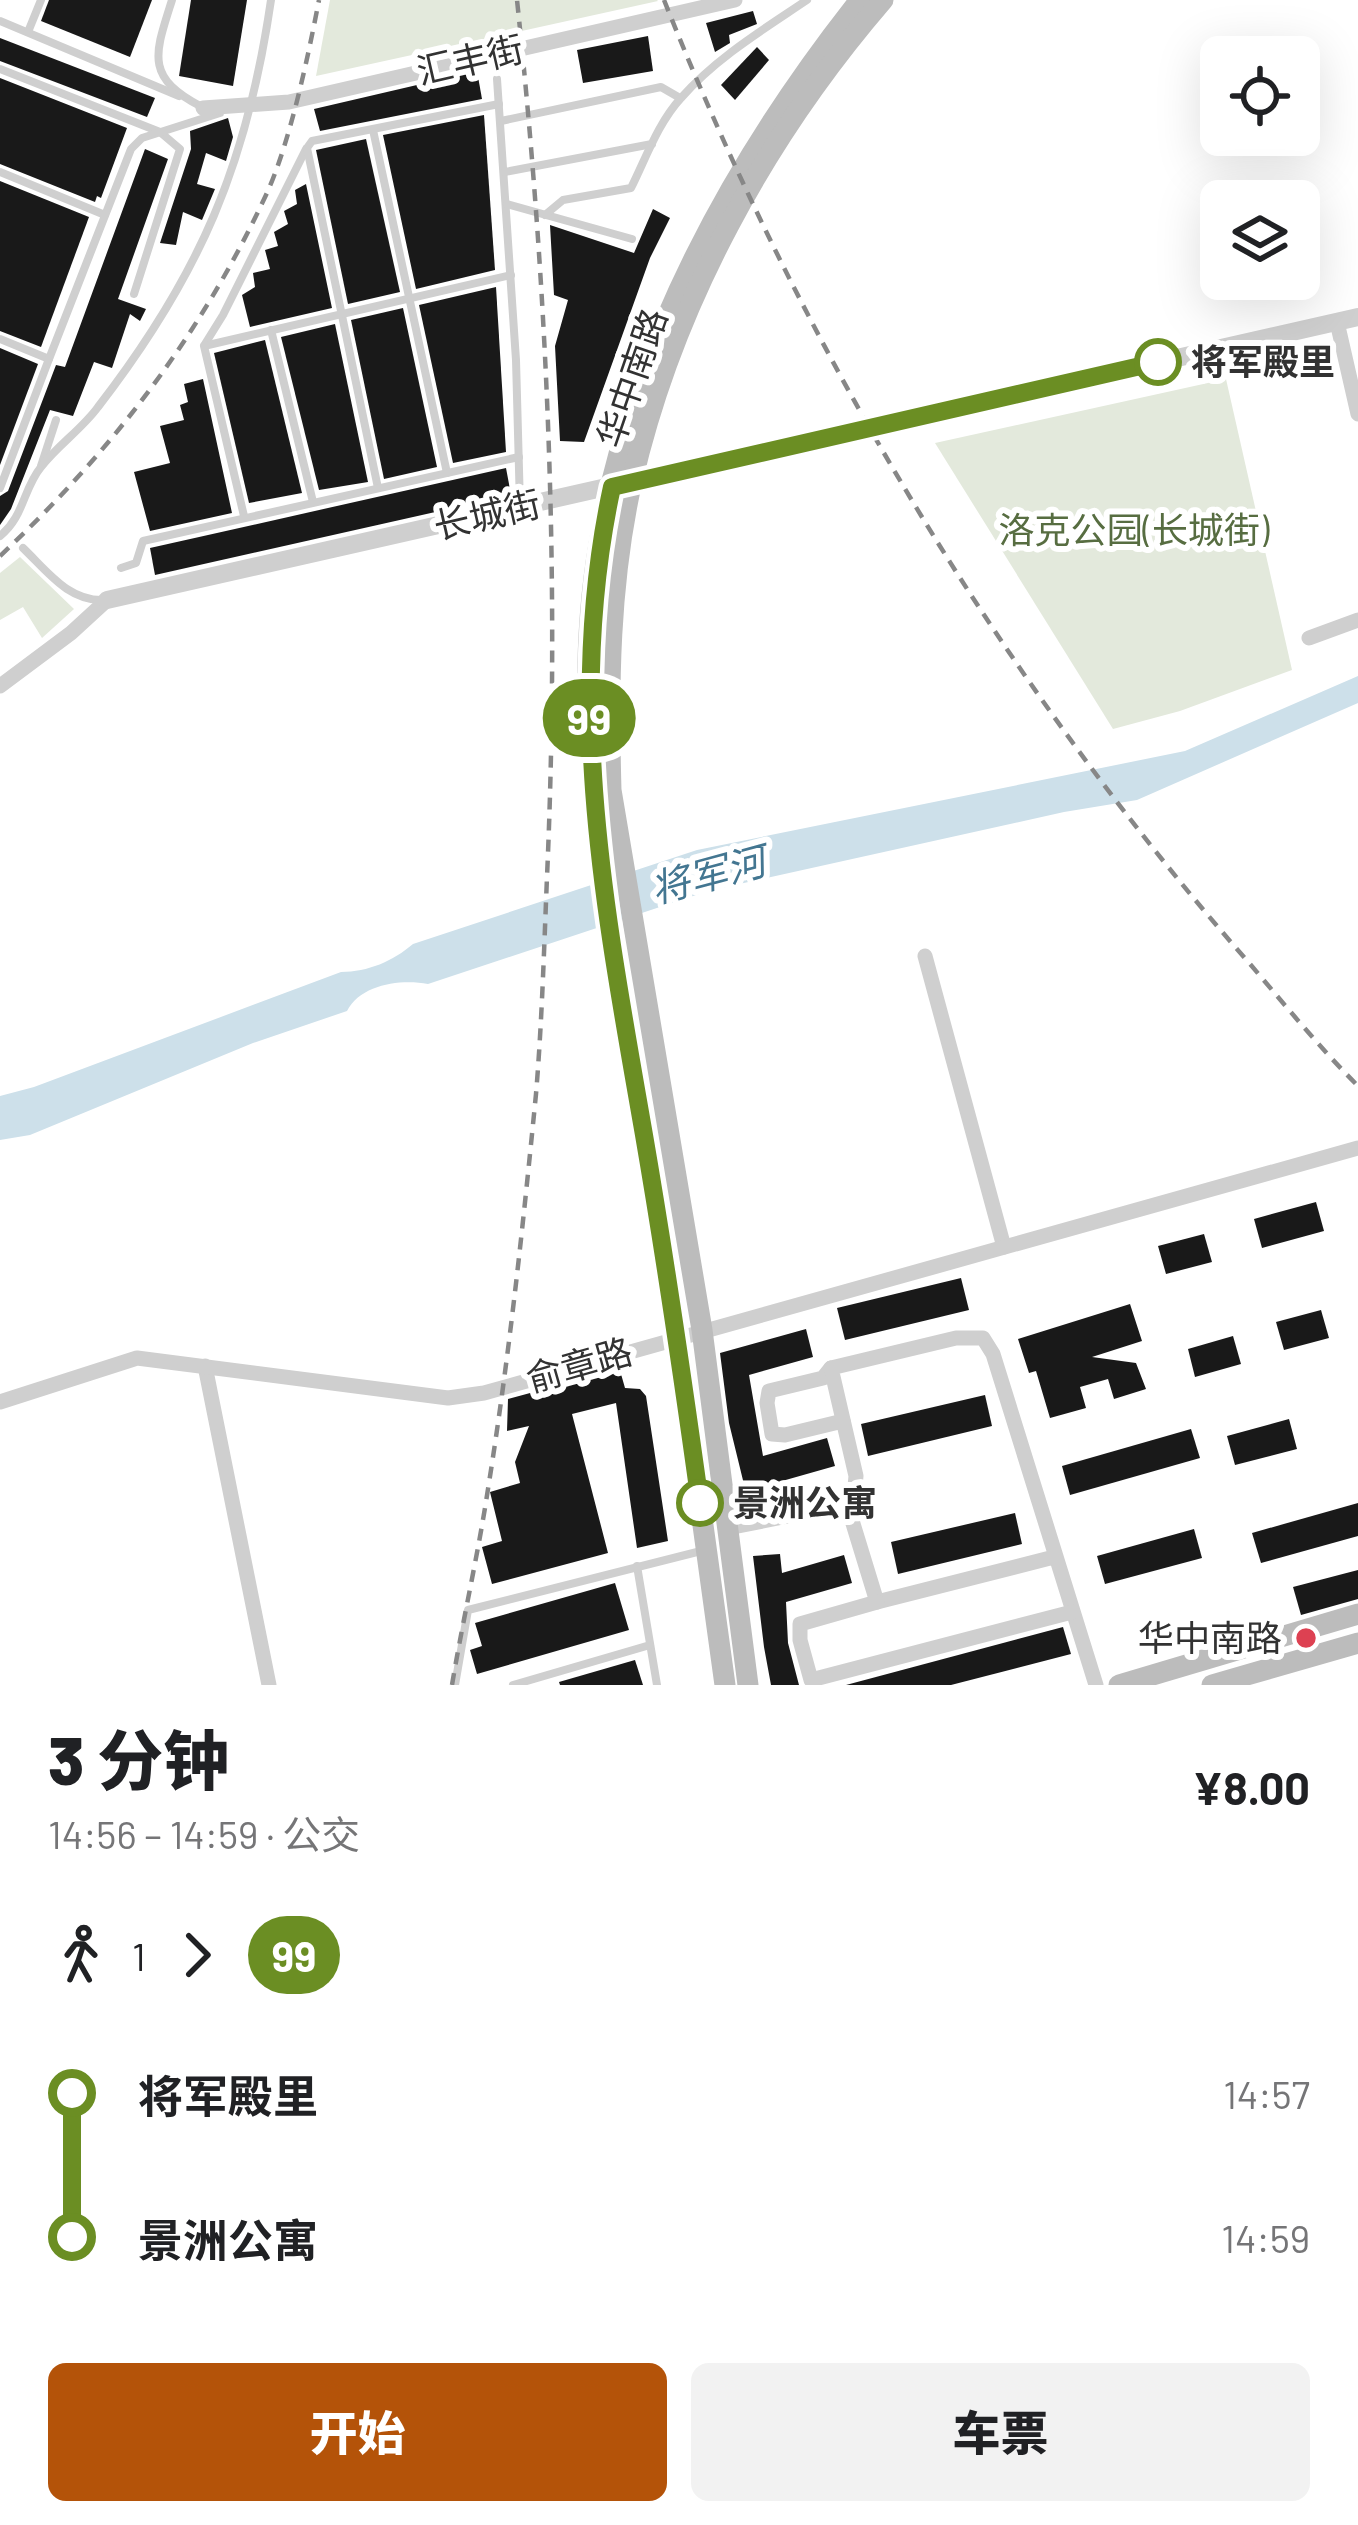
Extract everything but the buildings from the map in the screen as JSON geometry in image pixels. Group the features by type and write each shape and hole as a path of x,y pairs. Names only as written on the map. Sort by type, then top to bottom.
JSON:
{"main road":[{"name":"华中南路","path":"622,484 646,364 698,251 801,75 860,0"},
{"name":"华中南路","path":"748,1685 702,1330 634,925 592,796 590,620 599,544 705,271 799,109 883,0"},
{"name":"华中南路","path":"610,862 609,939 676,1337 725,1685"},
{"path":"1119,1685 1358,1614"},
{"path":"1212,1685 1358,1643"}],"street":[{"name":"汇丰街","path":"203,108 289,102 735,0"},
{"name":"长城街","path":"106,600 1358,317"},
{"path":"1336,322 1358,411"},
{"path":"0,686 106,600"},
{"path":"1310,638 1358,620"},
{"path":"925,956 1004,1246"},
{"name":"俞章路","path":"0,1402 136,1358 448,1398 484,1393 1358,1148"},
{"path":"843,1421 772,1434 769,1391 823,1378 831,1368 956,1338 982,1338 993,1354 1096,1685"},
{"path":"205,1366 269,1685"},
{"path":"728,1528 847,1504 854,1497 856,1476 831,1368"},
{"path":"847,1504 877,1602"},
{"path":"1054,1557 800,1624 811,1680 1072,1612"}],"lane":[{"path":"28,32 41,0"},
{"path":"172,0 154,55 161,76 179,96"},
{"path":"41,467 95,412 160,322 201,249 239,157 272,0"},
{"path":"545,214 563,200 631,188 680,98 734,50 807,0"},
{"path":"0,21 203,108"},
{"path":"0,69 160,132 180,149 134,294"},
{"path":"497,80 520,507"},
{"path":"501,121 661,87 680,98"},
{"path":"244,516 204,346 311,141 500,104"},
{"path":"0,488 131,148 142,138 233,108"},
{"path":"374,130 447,473"},
{"path":"505,172 653,143"},
{"path":"307,148 378,488"},
{"path":"0,172 105,215"},
{"path":"507,204 632,239"},
{"path":"204,346 511,275"},
{"path":"271,330 313,502"},
{"path":"0,339 49,359"},
{"path":"5,534 18,519 56,420"},
{"path":"121,568 136,563 143,541 518,458"},
{"path":"23,548 74,596 106,600"},
{"path":"455,1685 468,1610 706,1550"},
{"path":"637,1566 657,1685"},
{"path":"513,1685 650,1645"}],"green space":[{"path":"330,0 657,0 658,1 316,76"},
{"name":"洛克公园(长城街)","path":"1226,379 1292,670 1180,711 1113,729 935,443"},
{"path":"20,557 74,609 42,638 23,607 0,620 0,573"}],"water":[{"name":"将军河","path":"1358,676 1358,703 1137,800 708,891 428,984 406,982 372,989 347,1011 253,1043 30,1135 0,1140 0,1096 341,972 380,964 413,944 697,850 1185,751"}],"railway":[{"path":"0,556 116,433 213,296 275,174 319,0"},
{"path":"452,1685 488,1489 515,1292 536,1094 547,877 552,657 548,438 537,219 517,0"},
{"path":"664,0 779,258 845,384 992,627 1159,856 1358,1086"}],"bus line":[{"name":"99","path":"700,1503 667,1264 609,939 592,796 590,620 612,487 1158,362"}],"place":[{"name":"将军殿里","path":"1158,362"},
{"name":"景洲公寓","path":"700,1503"},
{"name":"华中南路","path":"1306,1638"}]}
